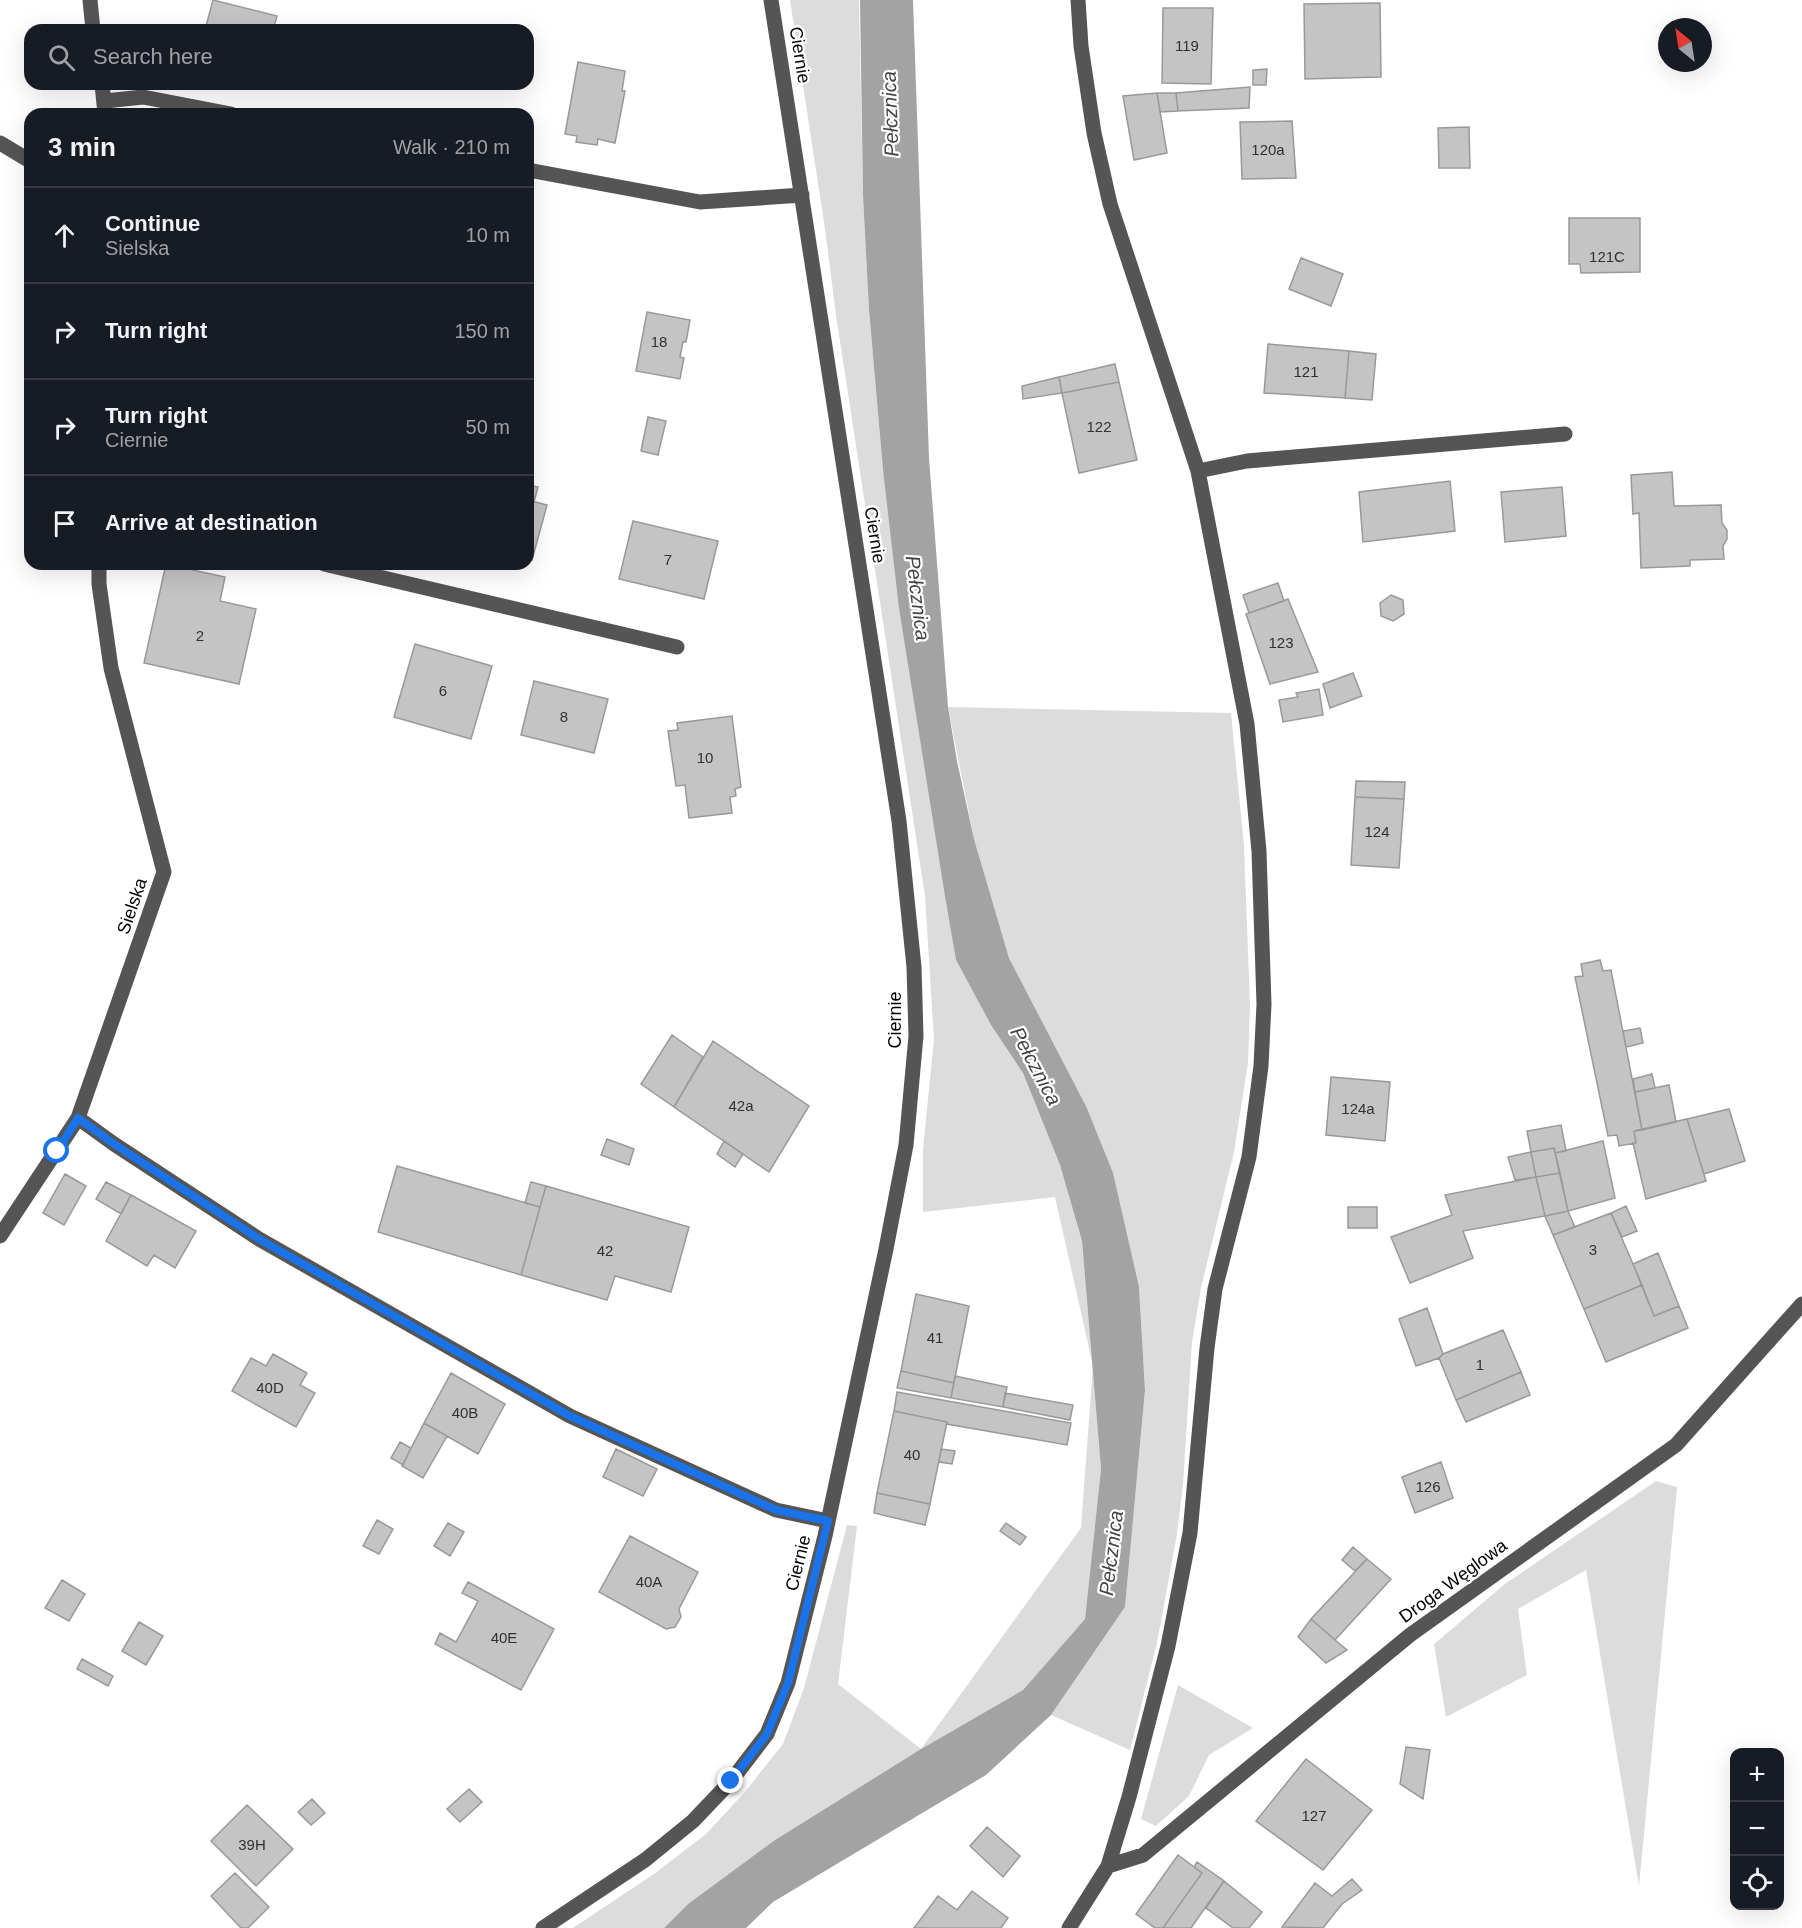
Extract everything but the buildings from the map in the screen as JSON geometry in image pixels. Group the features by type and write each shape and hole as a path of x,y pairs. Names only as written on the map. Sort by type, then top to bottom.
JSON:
{"street":[{"path":"90,0 92,24"},
{"name":"Ciernie","path":"543,1928 645,1860 693,1821 731,1781 767,1734 788,1683 828,1521 906,1145 916,1036 914,967 899,821 771,0"},
{"path":"1077,1925 1108,1866 1129,1797 1168,1646 1190,1533 1207,1348 1215,1289 1249,1158 1261,1066 1264,1004 1259,850 1247,724 1198,471 1110,204 1094,133 1081,46 1078,0"},
{"path":"103,90 105,108 143,97 200,108"},
{"path":"0,143 24,157"},
{"path":"534,171 700,202 802,195"},
{"path":"1198,471 1247,461 1564,434"},
{"name":"Sielska","path":"0,1236 78,1118 164,872 111,668 99,570"},
{"path":"349,570 676,647"},
{"path":"78,1118 259,1239 570,1416 776,1510 828,1521"},
{"name":"Droga Węglowa","path":"1108,1866 1143,1855 1410,1635 1676,1445 1802,1304"}],"shaded area":[{"path":"790,0 859,0 863,196 869,310 883,470 956,960 991,1025 1023,1073 1060,1165 1082,1241 1092,1362 1055,1197 923,1212 923,1149 934,1039 925,896"},
{"path":"948,707 1231,713 1244,846 1250,1005 1248,1063 1234,1152 1201,1288 1192,1342 1183,1485 1177,1534 1157,1643 1130,1750 1051,1715 1125,1607 1145,1390 1139,1287 1086,1106 1009,958 974,839"},
{"path":"1093,1370 1101,1469 1085,1619 1023,1690 921,1749 1081,1528"},
{"path":"1656,1481 1677,1487 1639,1886 1586,1570 1518,1609 1527,1675 1446,1717 1434,1644 1505,1584"},
{"path":"847,1525 857,1526 838,1684 921,1749 775,1840 688,1904 664,1928 573,1928 654,1874 706,1834 744,1793 783,1744 804,1688"},
{"path":"1178,1685 1253,1728 1209,1755 1189,1796 1156,1826 1141,1819"}],"water":[{"name":"Pełcznica","path":"860,0 913,0 929,458 948,707 957,761 974,839 1009,958 1086,1106 1113,1173 1139,1287 1145,1390 1125,1607 1051,1715 986,1775 773,1902 746,1928 664,1928 688,1904 775,1840 921,1749 1023,1690 1085,1619 1101,1469 1082,1241 1060,1165 1023,1073 991,1025 956,960 945,896 899,608 883,470 869,310 863,196"}],"route":[{"path":"57,1151 78,1118 259,1239 570,1416 776,1510 828,1521 788,1683 767,1734 731,1781"}]}
